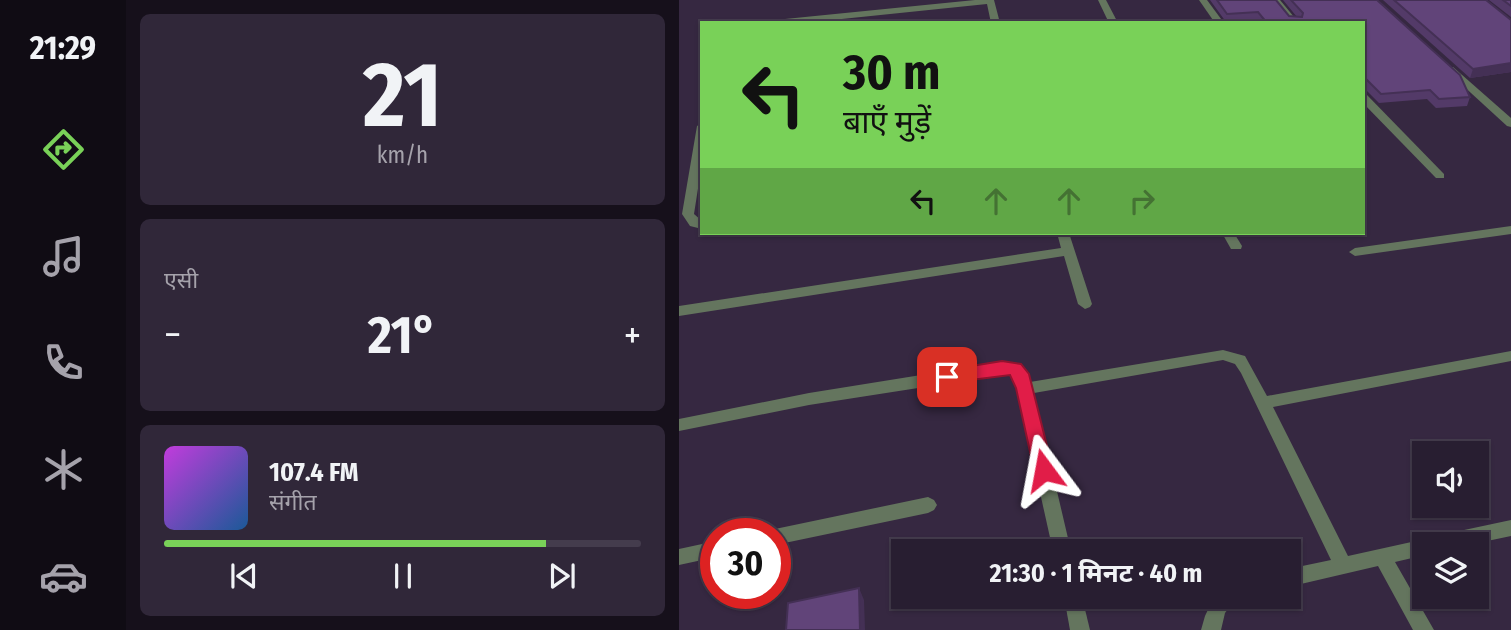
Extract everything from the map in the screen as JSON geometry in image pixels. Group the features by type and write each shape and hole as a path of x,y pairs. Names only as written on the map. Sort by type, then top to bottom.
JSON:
{"street":[{"path":"809,21 990,0 995,21"},
{"path":"1102,0 1113,21"},
{"path":"1203,0 1219,21"},
{"path":"1275,0 1293,21"},
{"path":"1443,63 1511,124"},
{"path":"1365,99 1440,176"},
{"path":"700,146 688,214 694,223 700,224"},
{"path":"1355,252 1511,230"},
{"path":"1064,235 1085,303"},
{"path":"1229,235 1236,246"},
{"path":"679,312 1068,251"},
{"path":"1025,388 1223,355 1240,360 1343,564"},
{"path":"1262,403 1511,356"},
{"path":"679,425 809,399 1002,368 1015,369 1025,388 1059,539"},
{"path":"791,534 928,505"},
{"path":"1489,533 1511,528"},
{"path":"1301,575 1412,550"},
{"path":"679,557 700,552"},
{"path":"1382,556 1424,630"},
{"path":"1076,609 1080,630"},
{"path":"1211,630 1218,609"}],"building":[{"path":"1217,0 1276,0 1289,16 1302,17 1303,13 1291,0 1377,0 1460,75 1470,97 1439,99 1430,90 1381,94 1365,78 1365,21 1265,21 1258,12 1227,14"},
{"path":"1394,0 1486,0 1511,20 1511,63 1473,69"},
{"path":"859,588 860,630 786,630 788,609 791,609 791,602"}],"route":[{"path":"947,377 1002,368 1015,369 1025,388 1044,470"}]}
